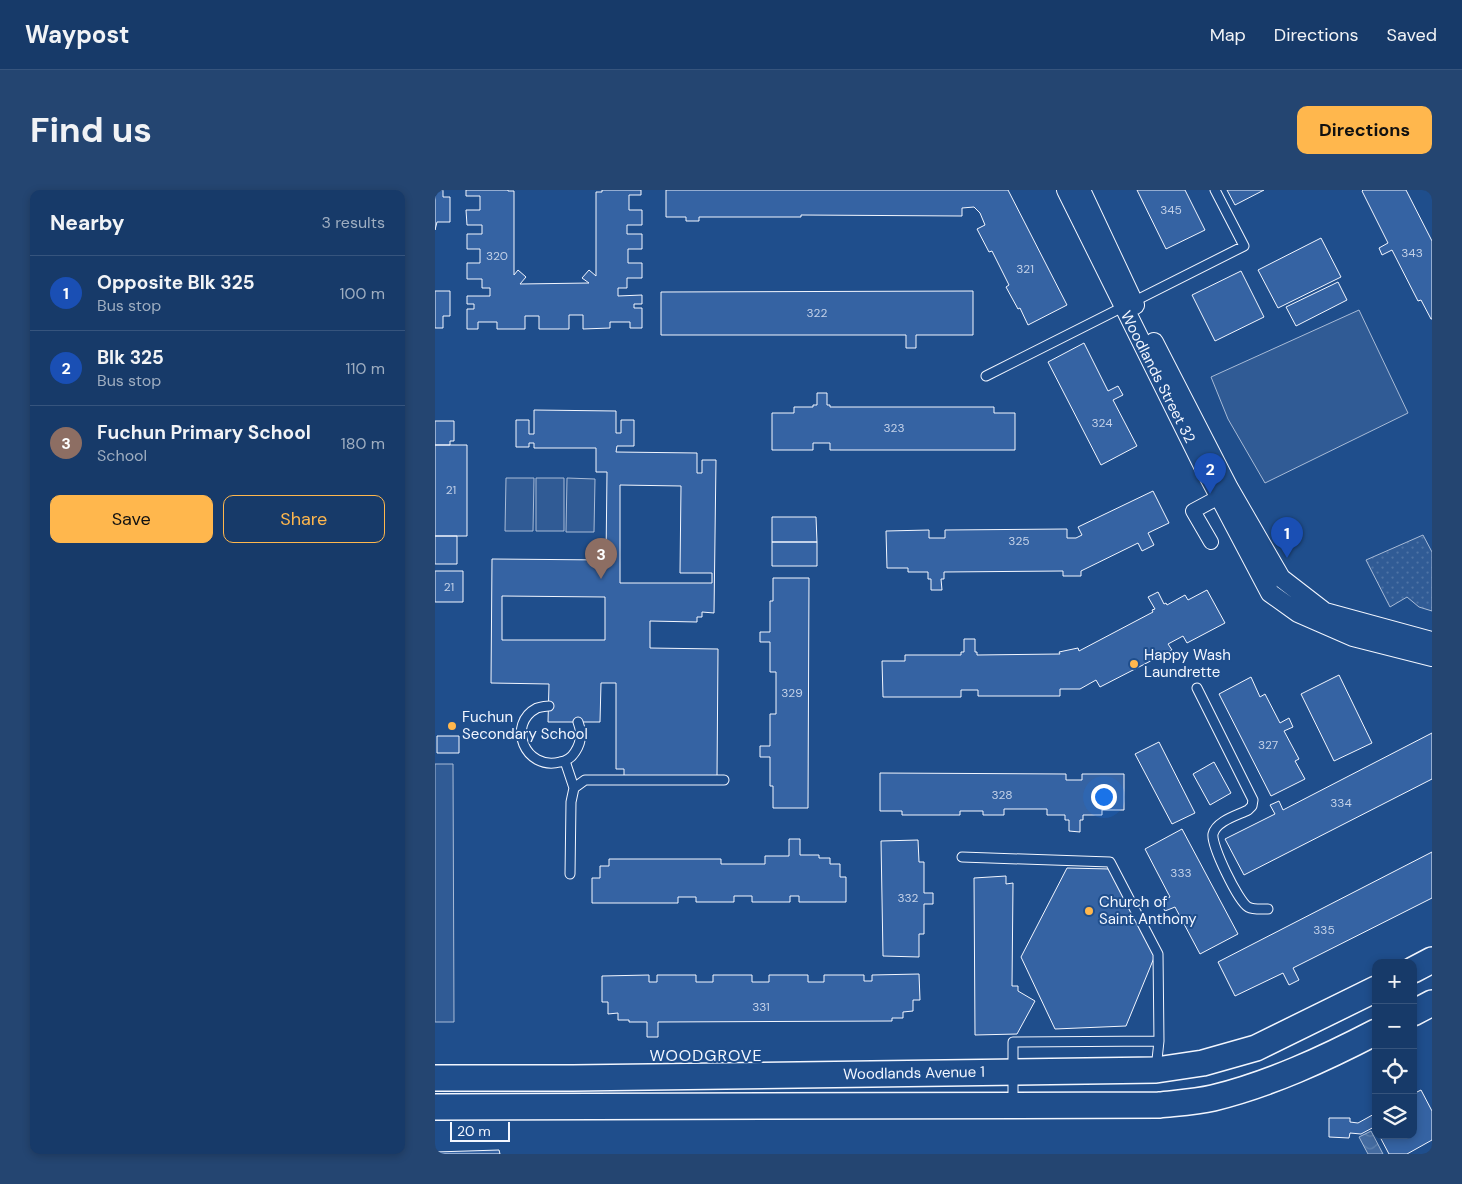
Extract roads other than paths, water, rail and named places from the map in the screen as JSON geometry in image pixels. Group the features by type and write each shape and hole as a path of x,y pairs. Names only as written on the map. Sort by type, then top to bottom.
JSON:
{"main road":[{"path":"1417,968 1432,960"},
{"name":"Woodlands Avenue 1","path":"435,1107 572,1092 1013,1071 1156,1070 1203,1063 1256,1048 1372,991"},
{"path":"1417,1011 1432,1003"},
{"name":"Woodlands Avenue 1","path":"435,1078 572,1092 1013,1105 1159,1105 1211,1098 1277,1079 1372,1034"}],"street":[{"name":"Woodlands Street 32","path":"1066,190 1229,488 1281,578 1325,612 1432,641"},
{"name":"Woodlands Street 32","path":"1081,190 1128,305 1219,497 1270,593 1298,614 1353,637 1432,657"},
{"path":"1211,542 1193,511 1219,497"}],"lane":[{"path":"987,376 1244,246 1215,190"},
{"path":"1298,614 1310,600"},
{"path":"1197,688 1253,800 1248,810 1219,825 1213,833 1213,843 1239,898 1248,907 1268,909"},
{"path":"549,706 537,708 527,717 522,729 522,742 528,754 539,762 552,764 565,761 575,753 580,741 578,722"},
{"path":"565,761 574,788 571,802 570,874"},
{"path":"574,788 585,780 724,780"},
{"path":"962,857 1110,862 1158,954 1159,1041 1156,1070"},
{"path":"1013,1105 1013,1042 1159,1041"}],"water":[{"path":"1371,1131 1372,1139 1375,1139 1383,1154 1368,1154 1359,1137"}],"place":[{"name":"Blk 325","path":"1210,494"},
{"name":"Opposite Blk 325","path":"1287,558"},
{"name":"Fuchun Primary School","path":"601,579"},
{"name":"Happy Wash Laundrette","path":"1134,664"},
{"name":"Fuchun Secondary School","path":"452,726"},
{"name":"Church of Saint Anthony","path":"1089,911"}],"district":[{"name":"WOODGROVE","path":"706,1055"}]}
